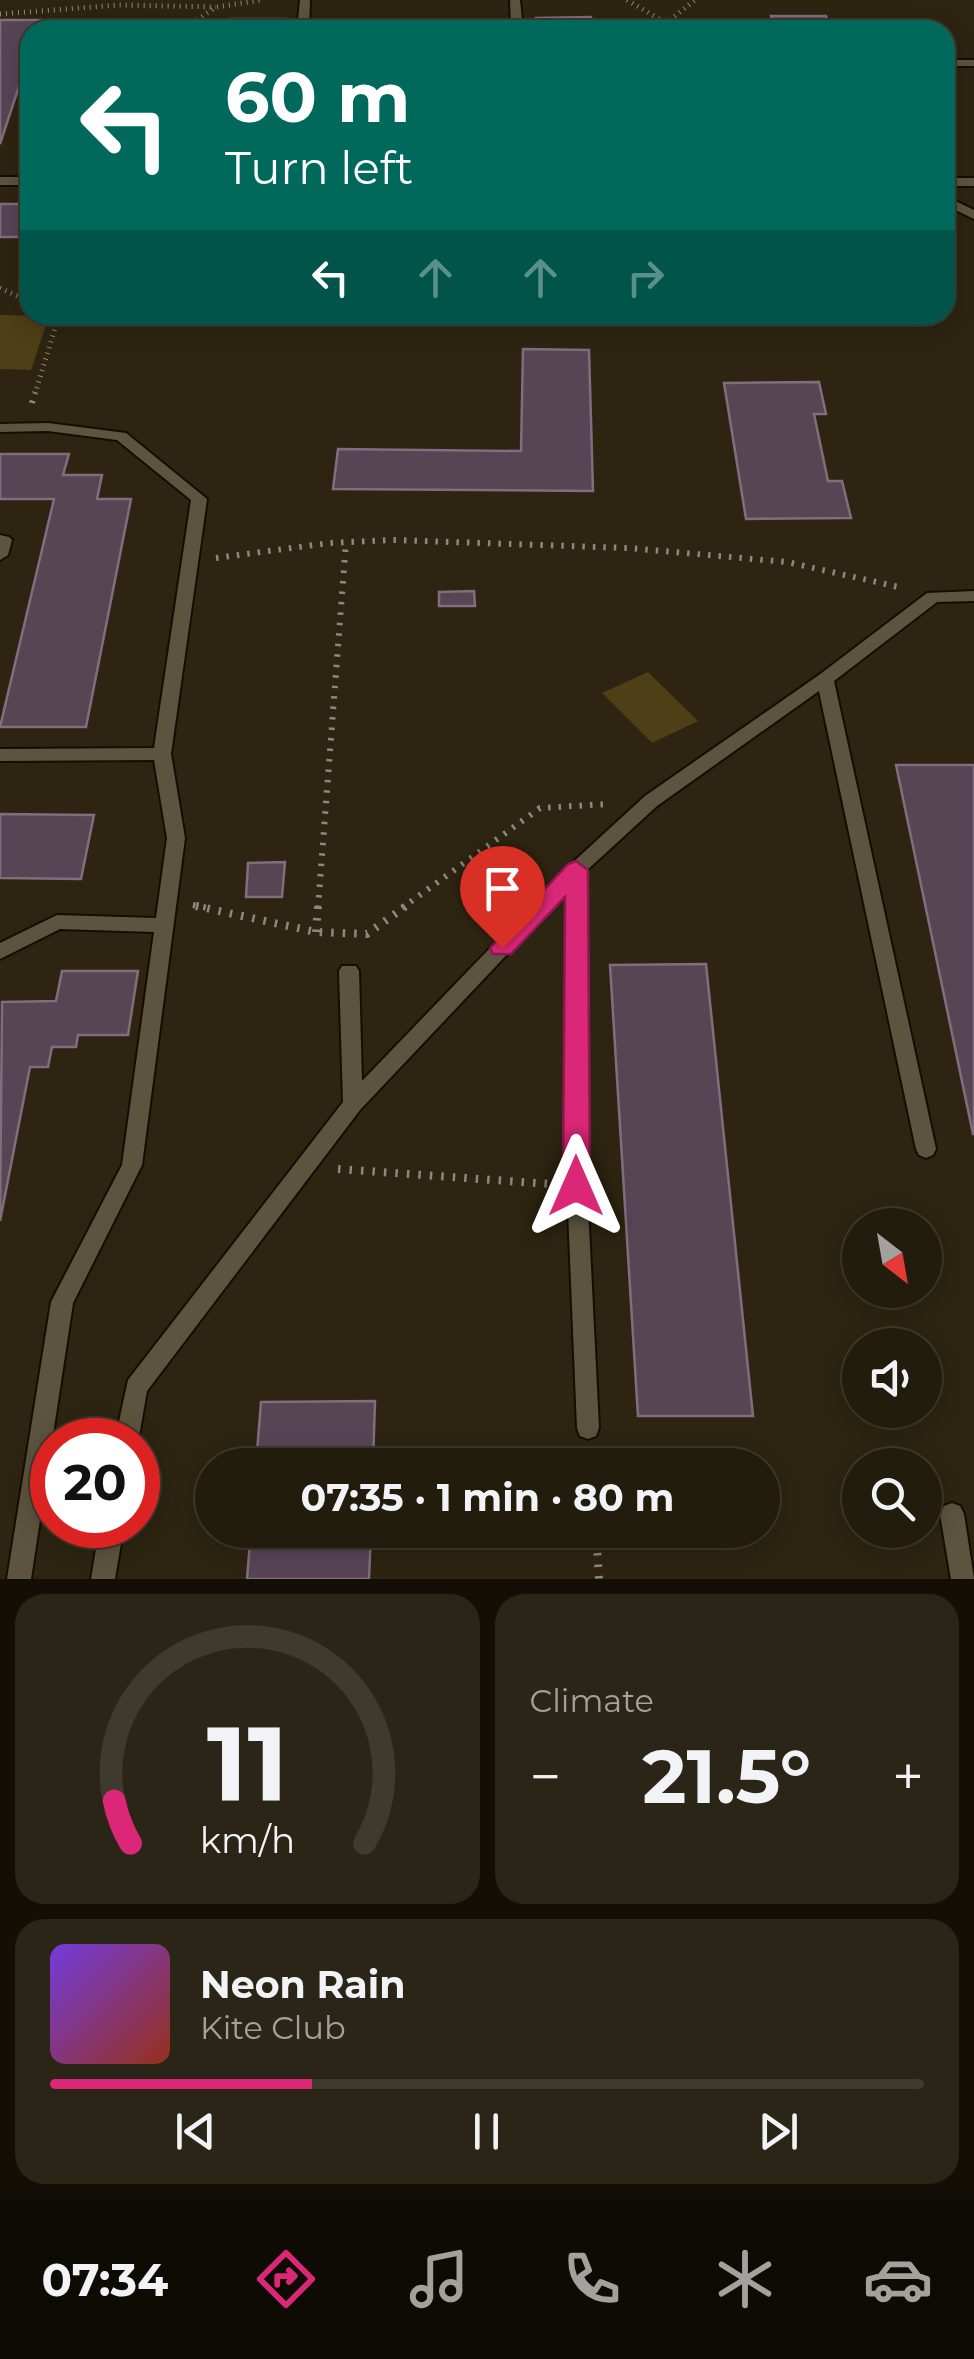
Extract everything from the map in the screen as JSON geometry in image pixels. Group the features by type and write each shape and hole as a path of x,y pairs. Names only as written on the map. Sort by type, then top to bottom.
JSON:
{"lane":[{"path":"0,428 121,436 199,499 162,754 176,838 132,1165 62,1302 19,1579"},
{"path":"0,540 4,540 0,555"},
{"path":"131,1418 136,1387 353,1104 576,870 651,802 933,597 974,596"},
{"path":"825,679 926,1149"},
{"path":"0,755 162,754"},
{"path":"576,870 576,1186 588,1428"},
{"path":"0,952 56,922 164,925"},
{"path":"349,971 353,1104"},
{"path":"952,1514 963,1579"},
{"path":"103,1579 108,1548"}],"path":[{"path":"0,14 119,5 216,7 262,0"},
{"path":"628,0 657,20"},
{"path":"673,20 696,0"},
{"path":"197,20 216,7"},
{"path":"24,428 55,325"},
{"path":"316,932 346,542"},
{"path":"190,561 346,542 478,542 728,555 852,572 933,597"},
{"path":"168,899 316,932 367,934 540,808 651,802"},
{"path":"305,1167 576,1186"},
{"path":"597,1548 599,1579"}],"shaded area":[{"path":"0,315 20,315 20,325 46,325 31,370 0,369"},
{"path":"648,672 698,721 652,743 602,693"}],"building":[{"path":"771,16 826,16 827,20 772,20"},
{"path":"591,17 591,20 536,20"},
{"path":"0,20 20,20 20,83 0,144"},
{"path":"0,204 20,204 20,237 0,237"},
{"path":"523,349 589,350 593,491 333,489 338,449 521,451"},
{"path":"819,382 826,414 814,414 828,481 842,481 851,518 746,519 724,383"},
{"path":"0,454 69,454 63,475 102,475 97,499 131,499 86,727 0,727 54,499 0,499"},
{"path":"474,591 475,606 439,606 439,592"},
{"path":"896,765 974,765 974,1134 973,1134"},
{"path":"0,814 94,815 81,879 0,878"},
{"path":"285,862 282,897 246,897 248,863"},
{"path":"706,964 753,1416 638,1416 610,965"},
{"path":"62,971 138,971 128,1035 78,1035 76,1047 52,1047 48,1067 30,1067 0,1221 2,1002 56,1001"},
{"path":"375,1401 374,1448 257,1448 261,1402"},
{"path":"250,1548 370,1548 369,1579 247,1579"}],"route":[{"path":"502,948 576,870 576,1186"}]}
